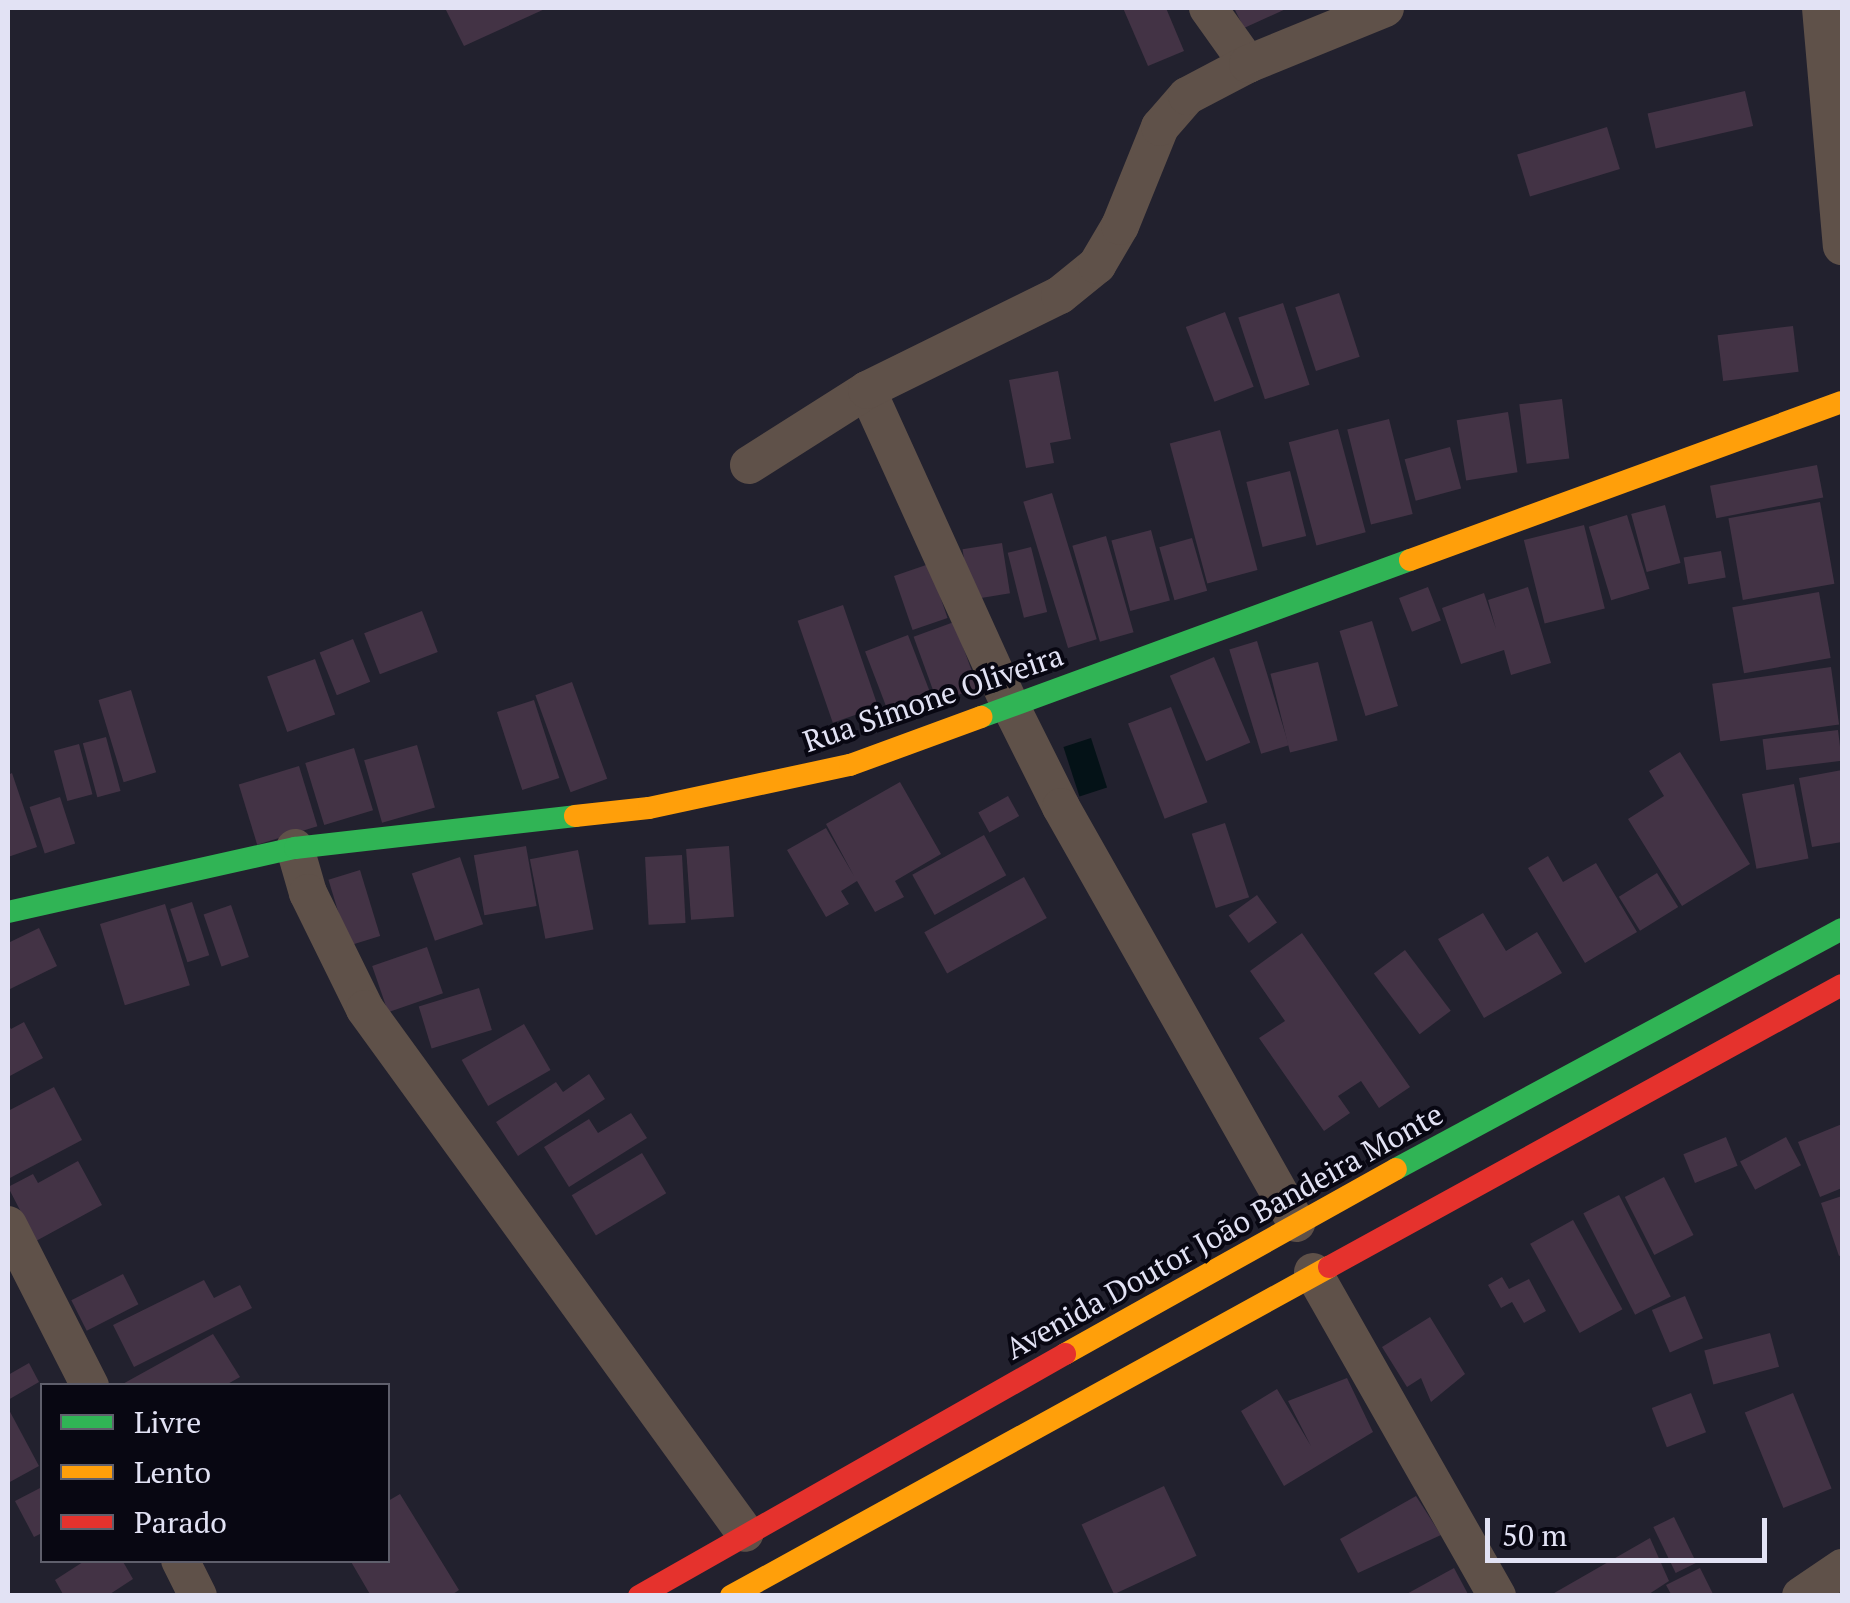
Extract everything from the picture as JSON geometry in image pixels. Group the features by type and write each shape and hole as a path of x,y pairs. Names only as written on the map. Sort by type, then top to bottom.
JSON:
{"main road":[{"name":"Rua Simone Oliveira","path":"8,912 295,848 648,808 850,764 1842,402"},
{"name":"Avenida Doutor João Bandeira Monte","path":"639,1596 1296,1223 1842,929"},
{"path":"731,1596 777,1585 1313,1272 1842,985"}],"street":[{"path":"1208,8 1248,64"},
{"path":"749,465 868,390 1060,295 1097,265 1120,226 1160,127 1187,96 1248,64 1385,8"},
{"path":"1820,8 1842,246"},
{"path":"868,390 1010,705 1116,909 1296,1223"},
{"path":"295,848 308,893 366,1009 745,1533"},
{"path":"8,1225 88,1383"},
{"path":"1313,1272 1497,1596"},
{"path":"182,1563 198,1596"},
{"path":"1801,1596 1842,1568"}],"shaded area":[{"path":"1091,738 1107,787 1079,796 1063,747"}],"building":[{"path":"445,8 547,8 464,46"},
{"path":"1123,8 1166,8 1184,51 1148,66"},
{"path":"1234,8 1288,8 1244,28"},
{"path":"1745,91 1753,126 1656,149 1648,113"},
{"path":"1607,127 1620,169 1530,197 1517,154"},
{"path":"1339,293 1360,357 1316,371 1295,307"},
{"path":"1283,303 1310,385 1265,399 1238,318"},
{"path":"1225,312 1254,387 1214,402 1186,327"},
{"path":"1793,326 1799,372 1723,381 1718,335"},
{"path":"1058,371 1071,439 1050,443 1054,463 1026,468 1009,380"},
{"path":"1562,399 1569,459 1527,464 1519,404"},
{"path":"1508,412 1518,472 1466,480 1457,420"},
{"path":"1389,419 1413,514 1371,524 1347,429"},
{"path":"1338,429 1366,532 1316,546 1289,442"},
{"path":"1220,430 1258,570 1207,584 1170,443"},
{"path":"1450,447 1461,489 1416,501 1405,459"},
{"path":"1817,465 1823,497 1716,518 1710,486"},
{"path":"1290,471 1306,536 1263,547 1246,482"},
{"path":"1052,493 1097,639 1068,648 1023,502"},
{"path":"1820,502 1834,584 1743,600 1728,518"},
{"path":"1665,505 1681,563 1647,572 1631,514"},
{"path":"1627,515 1650,589 1611,600 1589,527"},
{"path":"1584,525 1605,608 1545,623 1524,540"},
{"path":"1151,530 1170,601 1130,611 1111,541"},
{"path":"1106,536 1134,632 1100,642 1072,546"},
{"path":"1192,538 1207,591 1174,600 1159,547"},
{"path":"1002,543 1010,593 970,600 962,549"},
{"path":"1031,547 1047,612 1024,618 1008,553"},
{"path":"1721,551 1726,578 1688,584 1684,558"},
{"path":"929,564 948,618 913,630 894,576"},
{"path":"1428,587 1441,621 1412,632 1399,598"},
{"path":"1528,587 1551,663 1511,675 1504,650 1461,664 1442,608 1484,593 1496,629 1488,600"},
{"path":"1819,592 1831,658 1744,673 1732,607"},
{"path":"843,605 878,707 833,723 798,621"},
{"path":"422,611 438,652 380,674 364,633"},
{"path":"1372,621 1398,706 1366,716 1339,631"},
{"path":"954,622 978,688 938,702 914,637"},
{"path":"908,635 930,691 887,707 865,651"},
{"path":"353,639 370,682 337,695 320,652"},
{"path":"1257,641 1289,745 1261,754 1229,649"},
{"path":"1214,657 1250,743 1206,761 1170,676"},
{"path":"315,659 335,714 287,732 267,676"},
{"path":"1318,662 1338,741 1290,752 1270,674"},
{"path":"1831,667 1839,724 1720,741 1712,684"},
{"path":"572,682 607,779 571,792 535,695"},
{"path":"131,690 156,772 124,782 98,700"},
{"path":"534,700 559,778 522,790 497,712"},
{"path":"1171,707 1208,802 1165,819 1128,723"},
{"path":"1838,730 1842,761 1766,770 1763,739"},
{"path":"106,737 120,791 97,797 83,743"},
{"path":"79,744 92,794 67,801 54,751"},
{"path":"417,745 435,807 382,823 364,760"},
{"path":"354,748 373,810 324,825 305,763"},
{"path":"1680,752 1750,864 1682,906 1628,819 1664,796 1649,771"},
{"path":"299,766 317,826 257,845 239,784"},
{"path":"1842,770 1842,842 1812,847 1799,778"},
{"path":"12,773 37,847 8,857 8,775"},
{"path":"900,782 941,854 895,881 904,897 875,912 857,881 841,891 849,904 826,917 787,850 826,828 854,876 826,824"},
{"path":"1794,784 1809,859 1756,869 1742,794"},
{"path":"1008,796 1019,816 989,833 978,812"},
{"path":"60,797 75,844 45,853 30,807"},
{"path":"1225,823 1249,897 1216,908 1192,834"},
{"path":"984,835 1006,875 935,915 912,875"},
{"path":"526,846 537,906 484,915 474,855"},
{"path":"729,846 734,917 691,920 686,849"},
{"path":"578,850 593,930 545,939 530,859"},
{"path":"682,855 686,923 649,925 645,857"},
{"path":"1548,856 1563,882 1596,863 1637,932 1585,963 1528,868"},
{"path":"460,857 483,924 435,941 412,874"},
{"path":"360,870 380,936 349,946 328,880"},
{"path":"1657,873 1678,907 1640,931 1619,897"},
{"path":"1024,877 1047,918 947,973 924,932"},
{"path":"1257,895 1277,923 1249,943 1229,916"},
{"path":"192,902 209,955 187,962 170,909"},
{"path":"165,904 190,985 125,1005 100,924"},
{"path":"231,905 249,957 221,966 204,914"},
{"path":"1483,913 1506,951 1537,932 1562,973 1484,1018 1438,939"},
{"path":"39,928 57,966 8,990 8,943"},
{"path":"1302,933 1410,1087 1379,1108 1361,1081 1338,1096 1350,1113 1324,1131 1259,1038 1285,1021 1250,971"},
{"path":"427,947 443,993 388,1012 372,966"},
{"path":"1405,950 1451,1011 1420,1034 1374,973"},
{"path":"479,988 492,1030 432,1048 419,1006"},
{"path":"24,1022 43,1058 8,1077 8,1024 11,1029"},
{"path":"524,1024 550,1070 488,1106 462,1060"},
{"path":"589,1074 605,1099 518,1156 496,1122 556,1082 563,1092"},
{"path":"54,1087 82,1140 8,1179 8,1111"},
{"path":"631,1113 647,1138 569,1187 544,1147 589,1119 598,1133"},
{"path":"1842,1124 1842,1188 1820,1197 1798,1142"},
{"path":"1726,1137 1738,1166 1695,1183 1683,1154"},
{"path":"1786,1137 1801,1165 1755,1190 1740,1161"},
{"path":"642,1153 666,1193 596,1236 572,1195"},
{"path":"78,1161 102,1205 36,1241 8,1187 33,1174 38,1183"},
{"path":"1664,1177 1694,1235 1654,1255 1625,1197"},
{"path":"1619,1195 1671,1297 1635,1315 1583,1213"},
{"path":"1842,1196 1842,1255 1839,1256 1821,1203"},
{"path":"1573,1220 1622,1309 1580,1333 1530,1244"},
{"path":"123,1274 138,1304 87,1331 71,1300"},
{"path":"1502,1277 1509,1289 1529,1279 1546,1311 1524,1323 1512,1302 1501,1308 1488,1285"},
{"path":"204,1280 214,1298 240,1285 252,1308 134,1367 113,1325"},
{"path":"1685,1296 1703,1338 1670,1352 1652,1310"},
{"path":"1430,1317 1465,1374 1431,1402 1421,1378 1407,1387 1382,1347"},
{"path":"1770,1333 1779,1367 1713,1384 1704,1351"},
{"path":"213,1334 240,1377 229,1383 124,1383"},
{"path":"29,1363 39,1382 8,1400 8,1375"},
{"path":"1347,1378 1373,1432 1284,1486 1241,1411 1277,1389 1311,1446 1288,1401"},
{"path":"1691,1393 1706,1432 1667,1447 1652,1408"},
{"path":"1793,1393 1832,1488 1783,1508 1745,1412"},
{"path":"8,1408 39,1466 8,1483"},
{"path":"1164,1486 1197,1556 1114,1594 1082,1524"},
{"path":"40,1488 40,1534 34,1537 15,1501"},
{"path":"400,1494 459,1590 450,1596 371,1596 352,1563 390,1563 390,1500"},
{"path":"1416,1496 1441,1535 1358,1573 1340,1539"},
{"path":"1674,1517 1696,1563 1676,1573 1653,1527"},
{"path":"1650,1538 1669,1581 1646,1596 1549,1596"},
{"path":"81,1563 124,1563 133,1579 107,1596 64,1596 55,1580"},
{"path":"1454,1568 1469,1596 1403,1596"},
{"path":"1700,1568 1714,1596 1672,1596 1666,1585"}],"traffic: fast":[{"path":"981,717 1410,560"},
{"path":"8,912 295,848 575,816"},
{"path":"1396,1169 1842,929"}],"traffic: slow":[{"path":"1410,560 1842,402"},
{"path":"575,816 649,808 850,765 981,717"},
{"path":"1065,1354 1396,1169"},
{"path":"731,1596 1329,1267"}],"traffic: jam":[{"path":"1329,1267 1842,985"},
{"path":"639,1596 1065,1354"}]}
